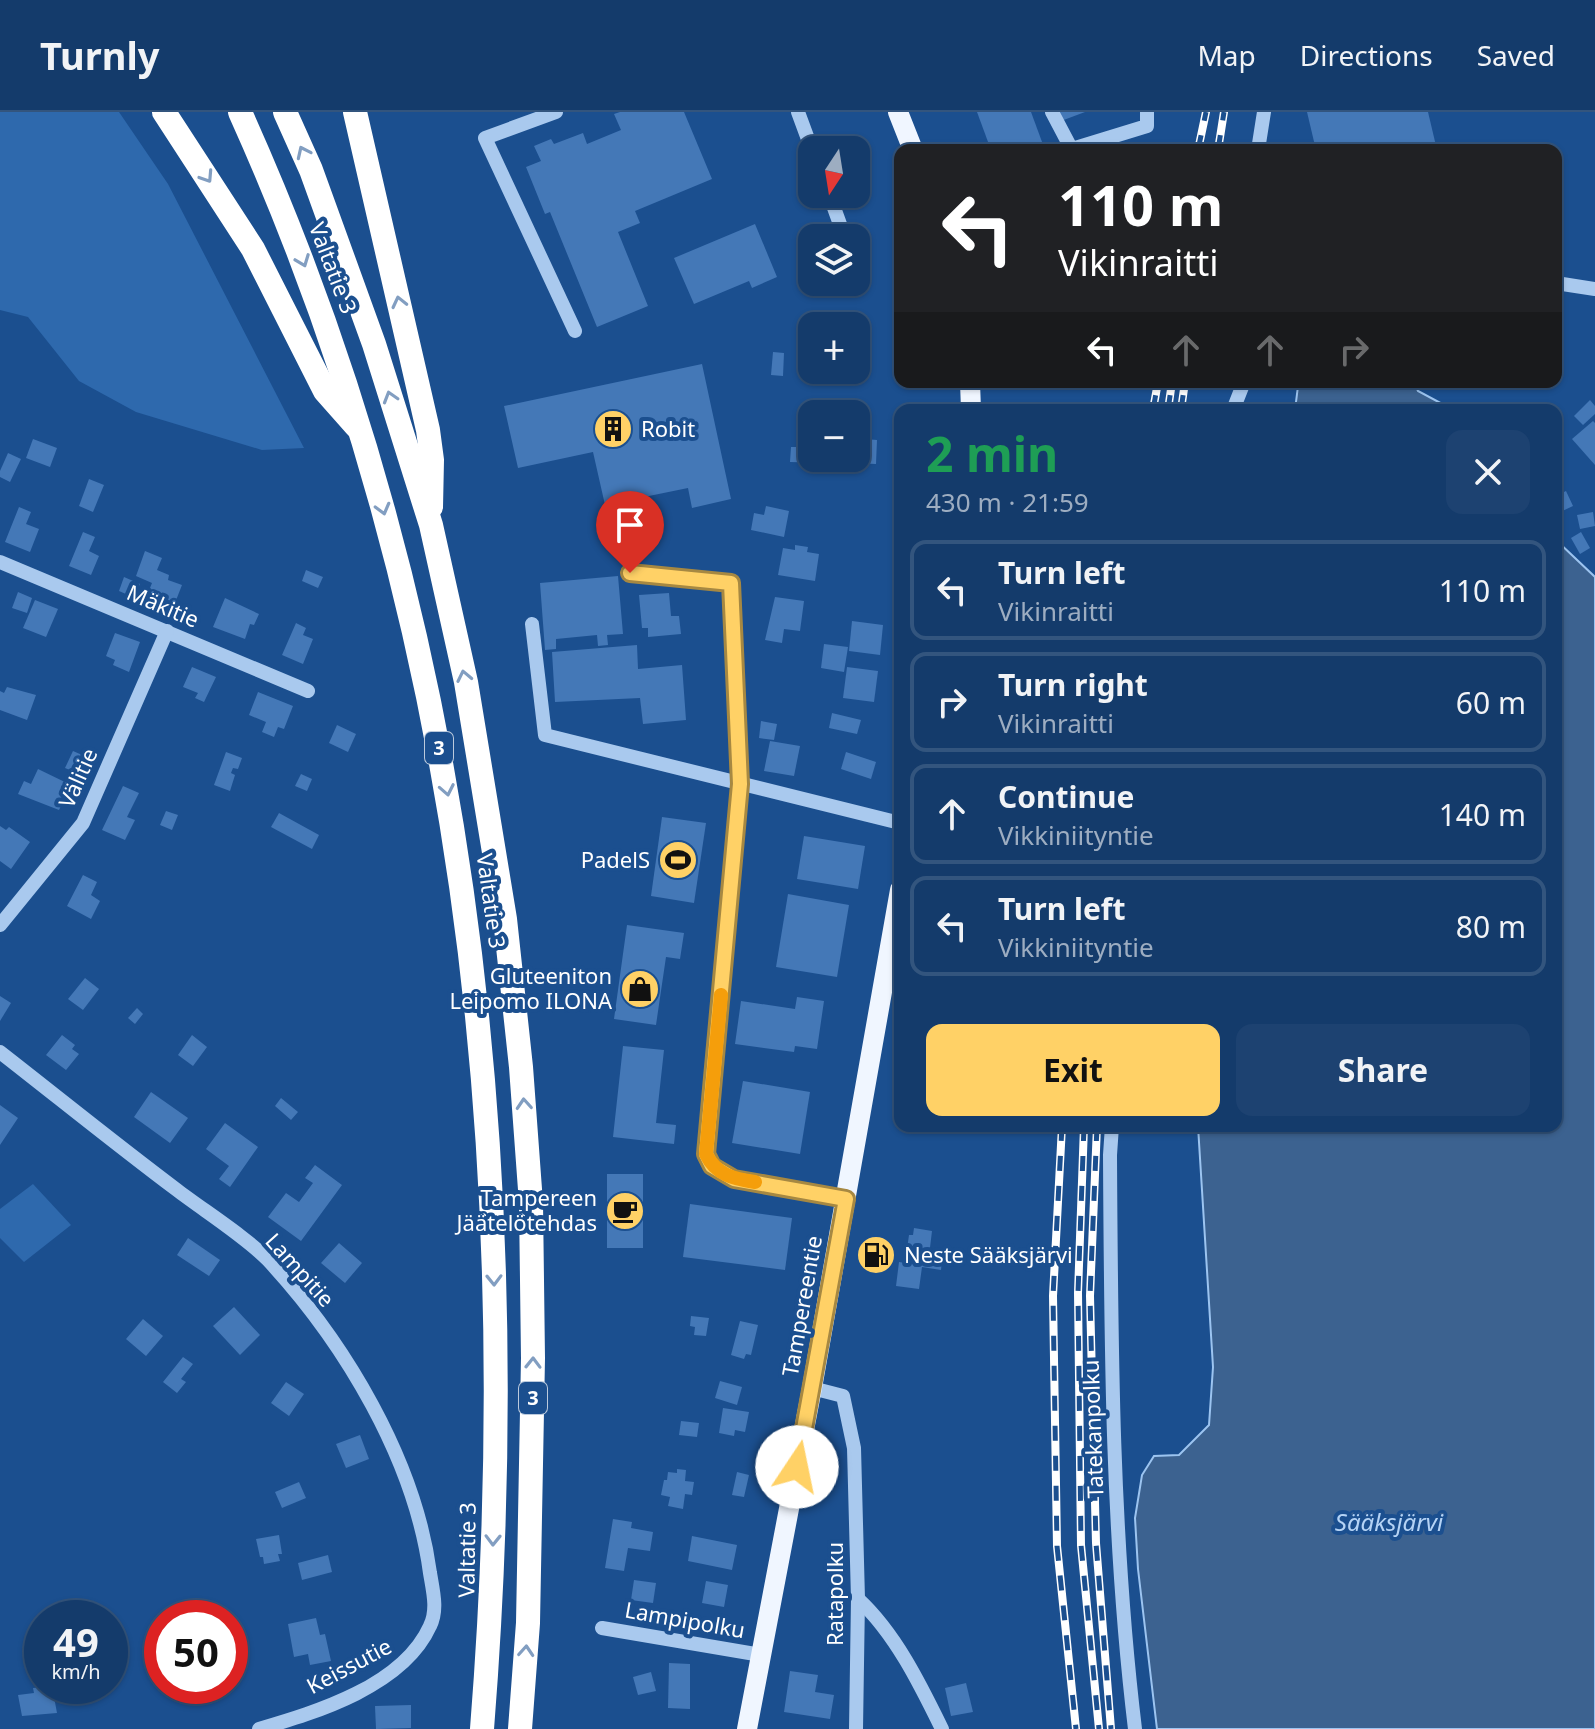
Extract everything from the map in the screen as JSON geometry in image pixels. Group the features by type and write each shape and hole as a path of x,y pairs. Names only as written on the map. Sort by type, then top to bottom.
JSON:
{"highway":[{"path":"164,112 253,249 325,391 363,434"},
{"name":"Valtatie 3","path":"240,112 297,246 338,354 363,434 406,591 427,686 468,920 484,1067 492,1202 496,1373 491,1617 482,1729"},
{"name":"Valtatie 3","path":"285,112 311,170 374,344 431,525 466,682 505,919 521,1067 531,1203 533,1358 528,1623 520,1729"},
{"path":"355,112 428,430 432,460 431,525"}],"main road":[{"path":"898,112 911,144"},
{"name":"Tampereentie","path":"747,1729 812,1388 894,924"}],"street":[{"path":"556,112 485,138 575,331"},
{"path":"798,112 807,136"},
{"path":"1052,112 1069,144"},
{"path":"1091,144 1147,126 1147,112"},
{"path":"1259,144 1264,112"},
{"path":"1562,284 1595,289"},
{"name":"Mäkitie","path":"0,562 308,691"},
{"path":"630,573 731,583 740,784 706,1154 712,1166 734,1179 846,1199"},
{"path":"532,624 545,735 894,822"},
{"name":"Välitie","path":"0,925 83,823 167,631"},
{"name":"Lampitie","path":"0,1052 266,1258 313,1314 348,1362 407,1481 427,1546 435,1611"},
{"name":"Tatekanpolku","path":"1112,1132 1112,1380 1126,1652 1135,1729"},
{"name":"Ratapolku","path":"812,1388 843,1396 854,1448 858,1599 856,1729"},
{"path":"858,1599 878,1618 927,1698 942,1729"},
{"name":"Keissutie","path":"259,1729 352,1695 388,1675 409,1659 430,1627 435,1611"},
{"name":"Lampipolku","path":"602,1628 761,1655"}],"shaded area":[{"path":"0,112 119,112 168,184 304,448 262,450 136,412 79,381 28,317 0,310"},
{"path":"33,1184 71,1225 24,1262 0,1238 0,1209"}],"water":[{"path":"1298,388 1417,388 1442,404 1296,404"},
{"name":"Sääksjärvi","path":"1562,546 1595,577 1595,1729 1157,1729 1135,1518 1142,1475 1154,1456 1179,1455 1209,1425 1213,1367 1198,1132 1562,1132"}],"building":[{"path":"684,112 712,179 635,211 640,223 618,232 648,306 597,327 550,212 545,214 526,167 541,161 534,146 551,139 554,144 583,133 587,144 621,130 614,114"},
{"path":"977,112 1031,112 1043,144 989,144"},
{"path":"1058,112 1085,112 1061,121"},
{"path":"1307,112 1428,112 1436,144 1315,144"},
{"path":"755,224 777,277 752,288 749,281 694,304 674,258"},
{"path":"773,352 784,353 783,376 771,375"},
{"name":"Robit","path":"702,364 731,499 692,508 688,488 605,505 593,452 518,468 504,406"},
{"path":"1590,400 1595,406 1595,414 1583,425 1574,416"},
{"path":"1593,421 1595,423 1595,465 1572,439"},
{"path":"33,439 57,448 50,467 26,458"},
{"path":"870,439 877,440 876,464 870,464"},
{"path":"791,447 798,447 798,462 790,462"},
{"path":"8,453 21,459 10,482 0,477"},
{"path":"89,479 104,485 93,512 79,506"},
{"path":"1566,491 1573,506 1562,511 1562,493"},
{"path":"766,506 789,511 784,537 751,530 754,513 764,515"},
{"path":"19,507 31,512 26,524 39,529 30,552 5,542"},
{"path":"1593,512 1595,526 1580,529 1577,515"},
{"path":"83,532 95,537 89,551 99,556 91,575 69,566"},
{"path":"1581,532 1590,548 1580,554 1571,538"},
{"path":"795,545 808,547 807,552 819,554 815,581 778,575 783,548 795,550"},
{"path":"145,551 162,558 157,570 169,575 168,580 182,585 173,608 146,598 152,583 136,576"},
{"path":"306,570 323,577 318,588 302,581"},
{"path":"618,576 623,634 607,635 608,645 598,646 597,635 556,639 556,649 545,650 540,583"},
{"path":"124,577 140,584 135,598 119,591"},
{"path":"18,592 32,598 27,613 12,608"},
{"path":"669,593 671,616 679,616 681,634 648,637 648,628 642,628 639,595"},
{"path":"775,597 804,601 800,631 784,629 782,643 765,640"},
{"path":"225,598 259,614 254,625 250,624 245,639 213,627"},
{"path":"35,600 58,609 46,637 23,628"},
{"path":"852,621 883,625 880,655 849,651"},
{"path":"296,623 306,628 303,635 313,639 303,664 282,655"},
{"path":"115,633 140,642 129,672 113,665 115,660 106,656"},
{"path":"824,644 848,647 844,672 821,668"},
{"path":"637,645 638,669 682,665 686,720 643,724 640,698 555,702 552,652"},
{"path":"192,667 216,677 204,702 195,698 198,693 183,687"},
{"path":"847,667 878,671 874,702 843,698"},
{"path":"7,687 36,695 27,720 0,710 0,691 4,693"},
{"path":"258,692 293,706 284,729 278,727 274,737 262,732 266,722 249,715"},
{"path":"832,713 861,720 857,734 829,728"},
{"path":"761,721 777,724 774,740 759,738"},
{"path":"337,725 356,734 348,752 329,743"},
{"path":"770,741 800,746 794,776 764,771"},
{"path":"73,751 89,758 82,775 65,768"},
{"path":"226,752 242,758 238,769 233,768 231,773 235,775 230,791 214,785"},
{"path":"846,752 876,762 871,779 841,769"},
{"path":"38,769 71,785 59,810 18,794 24,781 31,784"},
{"path":"301,774 312,779 307,791 295,786"},
{"path":"123,786 139,793 127,817 135,820 125,840 102,830"},
{"path":"166,811 178,815 172,830 160,825"},
{"path":"279,813 319,835 312,849 271,827"},
{"name":"PadelS","path":"662,817 706,823 694,903 651,896"},
{"path":"0,826 6,830 9,827 30,842 11,869 0,861"},
{"path":"804,836 865,846 858,889 797,879"},
{"path":"83,875 97,882 91,895 100,901 91,919 67,906"},
{"path":"788,894 849,905 837,977 776,967"},
{"name":"Gluteeniton Leipomo ILONA","path":"627,925 684,933 680,959 666,957 656,1025 614,1019"},
{"path":"85,978 99,989 83,1010 68,999"},
{"path":"0,996 11,1003 0,1021"},
{"path":"797,997 824,1001 817,1049 795,1046 794,1052 735,1044 741,1001 795,1009"},
{"path":"137,1008 143,1014 135,1024 128,1018"},
{"path":"62,1035 75,1045 72,1049 79,1054 66,1070 46,1055"},
{"path":"192,1035 207,1047 193,1066 178,1055"},
{"path":"623,1046 664,1050 656,1123 676,1125 674,1144 613,1137"},
{"path":"743,1081 810,1092 800,1154 732,1143"},
{"path":"151,1092 188,1118 170,1143 134,1117"},
{"path":"281,1098 298,1112 291,1120 275,1106"},
{"path":"0,1105 18,1118 0,1145"},
{"path":"225,1123 258,1147 230,1187 219,1179 229,1166 206,1149"},
{"path":"315,1165 342,1185 301,1241 268,1217 286,1193 299,1202 313,1183 305,1178"},
{"name":"Tampereen Jäätelötehdas","path":"607,1174 643,1174 643,1248 607,1248"},
{"path":"690,1204 792,1218 785,1270 683,1257"},
{"path":"914,1228 932,1231 929,1256 942,1258 941,1270 922,1267 919,1289 896,1286 899,1262 905,1263 909,1235 913,1235"},
{"path":"188,1238 220,1260 209,1276 177,1255"},
{"path":"339,1243 362,1263 345,1283 321,1263"},
{"path":"234,1307 260,1335 240,1355 213,1326"},
{"path":"691,1316 709,1318 706,1336 694,1335 695,1327 690,1326"},
{"path":"143,1319 163,1336 146,1356 126,1339"},
{"path":"740,1321 758,1325 751,1355 746,1354 744,1359 731,1355"},
{"path":"183,1357 193,1364 181,1379 186,1382 177,1393 163,1382"},
{"path":"720,1381 742,1387 737,1405 715,1398"},
{"path":"286,1382 304,1394 289,1416 271,1403"},
{"path":"723,1408 749,1412 745,1432 735,1430 734,1436 719,1433"},
{"path":"681,1421 699,1423 697,1437 679,1435"},
{"path":"360,1435 369,1459 346,1468 336,1444"},
{"path":"677,1469 686,1470 685,1481 694,1482 692,1495 685,1494 683,1509 668,1506 670,1497 661,1495 668,1472 677,1473"},
{"path":"737,1472 749,1475 744,1497 732,1495"},
{"path":"299,1482 306,1498 282,1508 275,1492"},
{"path":"613,1519 632,1522 631,1528 653,1532 650,1551 628,1548 624,1571 605,1568"},
{"path":"279,1535 280,1561 264,1564 256,1539"},
{"path":"692,1536 737,1545 732,1570 688,1561"},
{"path":"328,1555 332,1572 302,1580 298,1563"},
{"path":"634,1580 656,1583 653,1603 631,1600"},
{"path":"706,1581 728,1585 724,1607 702,1603"},
{"path":"316,1618 320,1635 325,1634 331,1661 310,1665 308,1654 294,1657 288,1624"},
{"path":"669,1663 690,1664 690,1709 668,1708"},
{"path":"790,1671 818,1675 815,1692 834,1695 830,1719 784,1712"},
{"path":"651,1672 656,1691 638,1695 633,1677"},
{"path":"966,1683 973,1712 951,1716 945,1688"},
{"path":"24,1694 24,1704 55,1704 57,1713 22,1716 18,1695"},
{"path":"411,1705 411,1728 376,1729 375,1706"}],"railway":[{"path":"1199,144 1206,112"},
{"path":"1219,144 1224,112"},
{"path":"1154,404 1157,388"},
{"path":"1169,404 1171,388"},
{"path":"1182,404 1184,388"},
{"path":"1062,1132 1053,1296 1057,1546 1076,1729"},
{"path":"1084,1132 1078,1293 1081,1545 1099,1729"},
{"path":"1097,1132 1090,1296 1096,1543 1111,1729"}],"slow traffic":[{"path":"721,995 706,1154 712,1166 721,1173 734,1179 755,1182"}],"place":[{"name":"Robit","path":"613,429"},
{"name":"PadelS","path":"678,860"},
{"name":"Gluteeniton Leipomo ILONA","path":"640,989"},
{"name":"Tampereen Jäätelötehdas","path":"625,1211"},
{"name":"Neste Sääksjärvi","path":"876,1255"}],"route":[{"path":"630,573 731,583 740,784 706,1154 712,1166 734,1179 846,1199 797,1467"}]}
